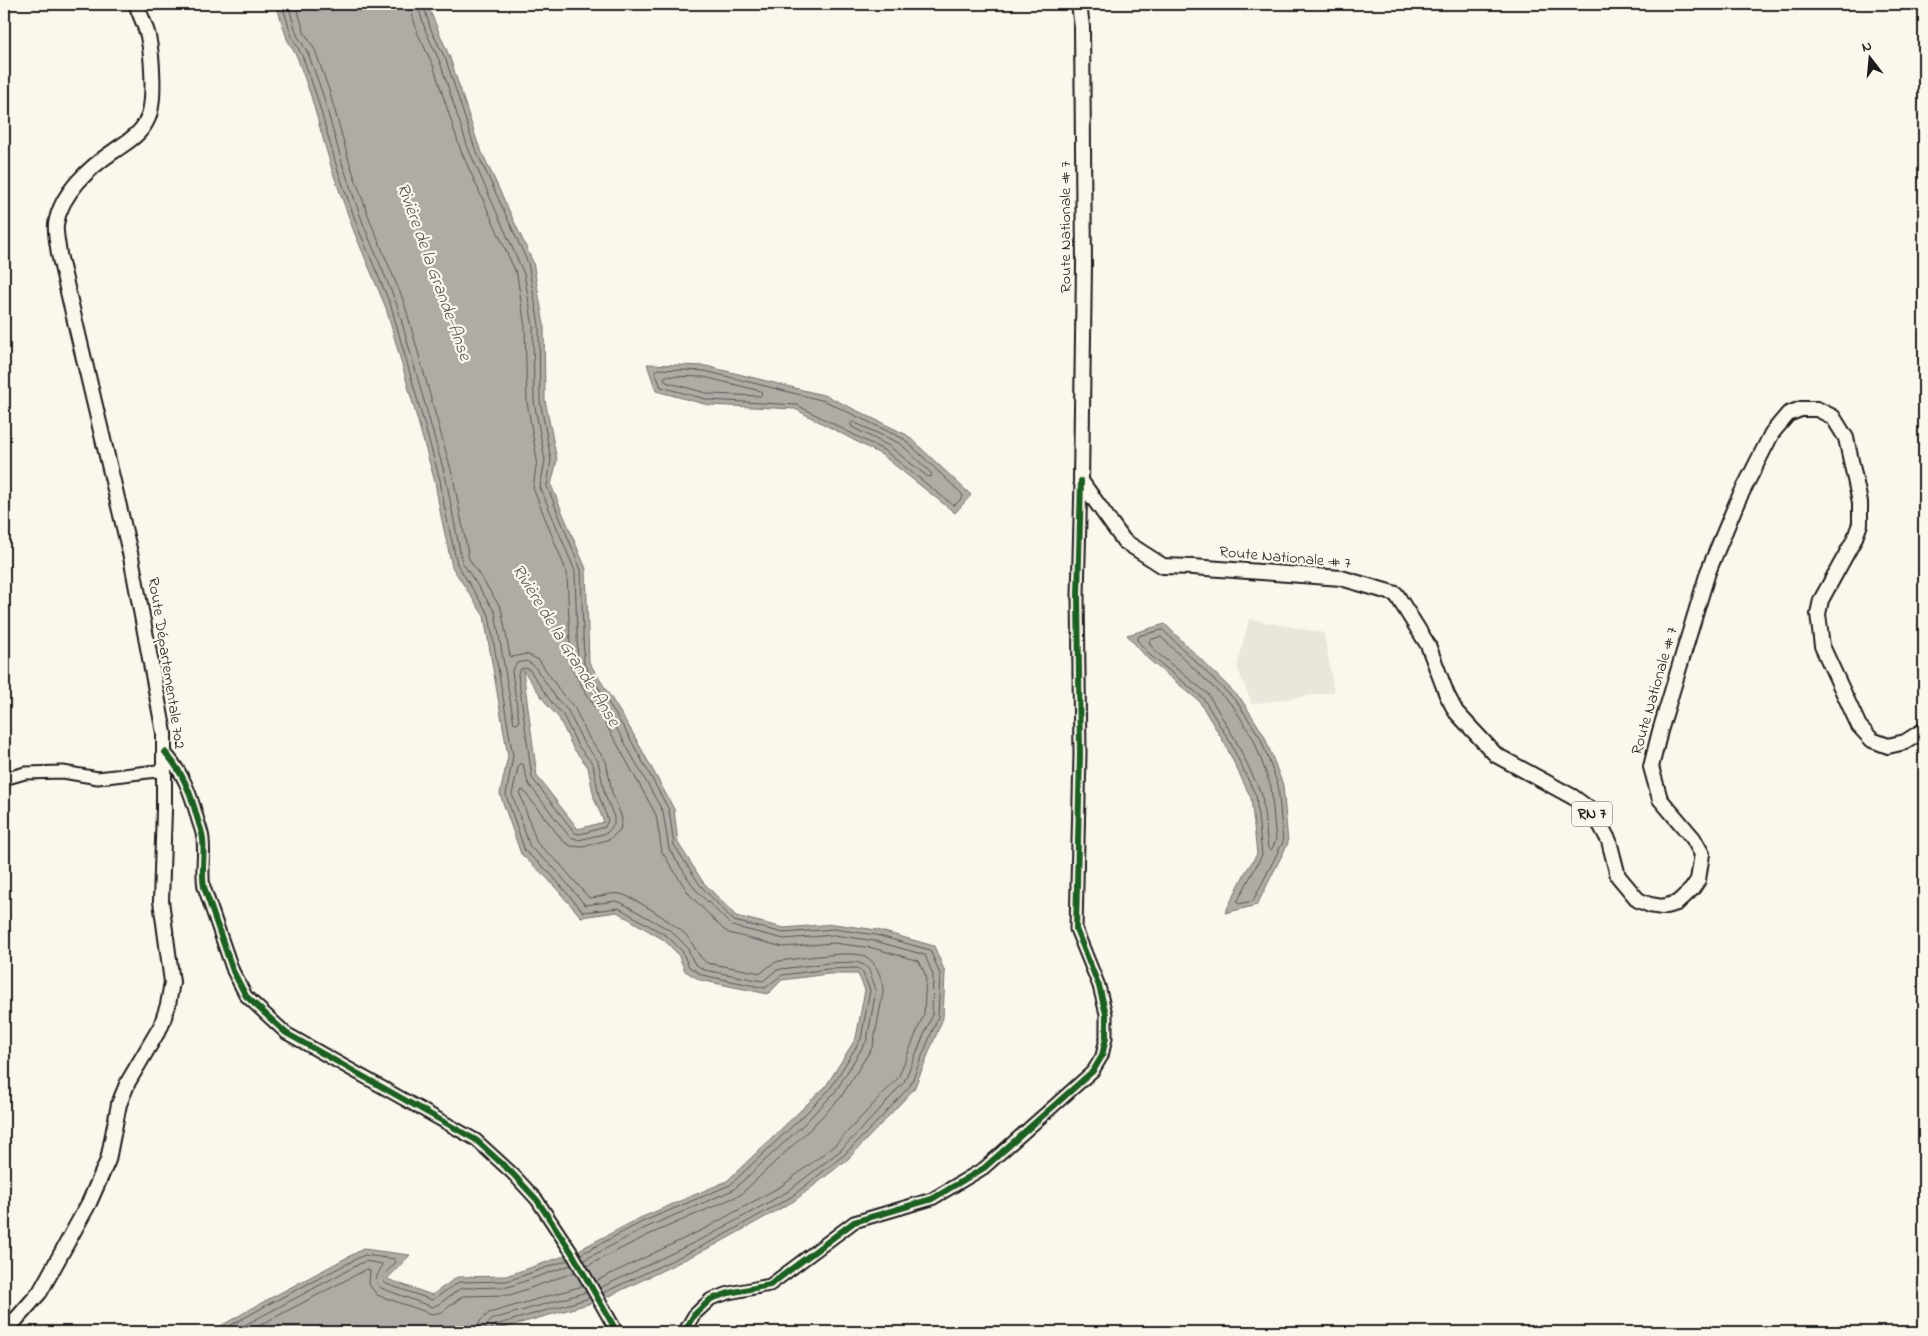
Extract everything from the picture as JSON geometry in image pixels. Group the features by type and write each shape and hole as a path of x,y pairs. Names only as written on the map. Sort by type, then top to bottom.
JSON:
{"main road":[{"name":"Route Départementale 702","path":"5,1332 40,1292 89,1203 108,1160 119,1104 128,1082 161,1026 168,1005 172,982 161,901 165,770 164,733 131,557 58,254 56,224 63,204 76,184 109,155 137,135 148,119 152,96 151,63 148,35 136,4"},
{"name":"Route Nationale # 7","path":"1080,4 1082,26 1084,259 1081,481 1124,540 1163,566 1193,566 1341,578 1396,594 1428,645 1447,695 1456,712 1496,755 1573,797 1588,808 1609,841 1618,876 1638,900 1662,907 1677,903 1692,889 1698,880 1702,854 1693,838 1660,800 1651,767 1708,572 1736,502 1772,433 1788,414 1802,408 1818,409 1833,418 1846,438 1860,502 1860,524 1854,540 1821,600 1818,614 1822,646 1858,726 1872,740 1888,746 1905,742 1924,730"}],"street":[{"path":"686,1332 694,1315 711,1299 770,1285 854,1222 932,1199 984,1168 1093,1071 1102,1056 1106,1038 1106,1014 1103,999 1076,930 1080,754 1078,595 1081,481"},
{"path":"165,752 185,779 195,808 203,840 201,873 204,887 233,971 246,996 286,1033 476,1140 513,1174 537,1200 572,1253 617,1332"},
{"path":"4,779 25,773 63,772 98,778 165,770"}],"shaded area":[{"path":"1249,619 1324,633 1334,692 1252,704 1237,667"}],"water":[{"name":"Rivière de la Grande-Anse","path":"276,4 427,4 450,58 478,144 533,262 544,325 545,400 557,460 551,485 586,569 589,662 631,730 674,809 678,843 703,882 736,916 784,928 834,924 877,930 934,946 945,972 943,1018 914,1089 848,1159 794,1201 717,1244 599,1301 489,1332 192,1332 217,1328 363,1249 410,1255 387,1279 432,1295 457,1277 506,1276 573,1253 640,1218 727,1181 826,1086 856,1038 865,990 858,974 828,974 782,980 768,994 700,980 685,971 678,954 664,940 617,912 581,917 546,877 521,854 500,794 508,756 484,616 452,567 435,482 386,308 353,229 332,170 311,96 297,57 287,39","holes":["523,670 548,706 559,718 573,748 588,767 594,798 604,822 578,829 537,776"]},
{"path":"647,364 706,366 827,396 907,435 971,495 955,513 882,455 795,409 708,405 656,391"},
{"path":"1165,624 1241,699 1264,735 1283,785 1288,843 1257,905 1225,913 1257,854 1251,798 1225,744 1199,701 1148,659 1127,635"}],"cycle path":[{"path":"686,1332 694,1315 711,1299 729,1293 770,1285 854,1222 932,1199 984,1168 1093,1071 1102,1056 1106,1038 1106,1014 1099,986 1076,929 1080,754 1078,595 1081,481"},
{"path":"165,752 181,775 192,799 203,837 204,887 233,971 246,996 286,1033 476,1140 513,1174 537,1200 572,1253 617,1332"}]}
